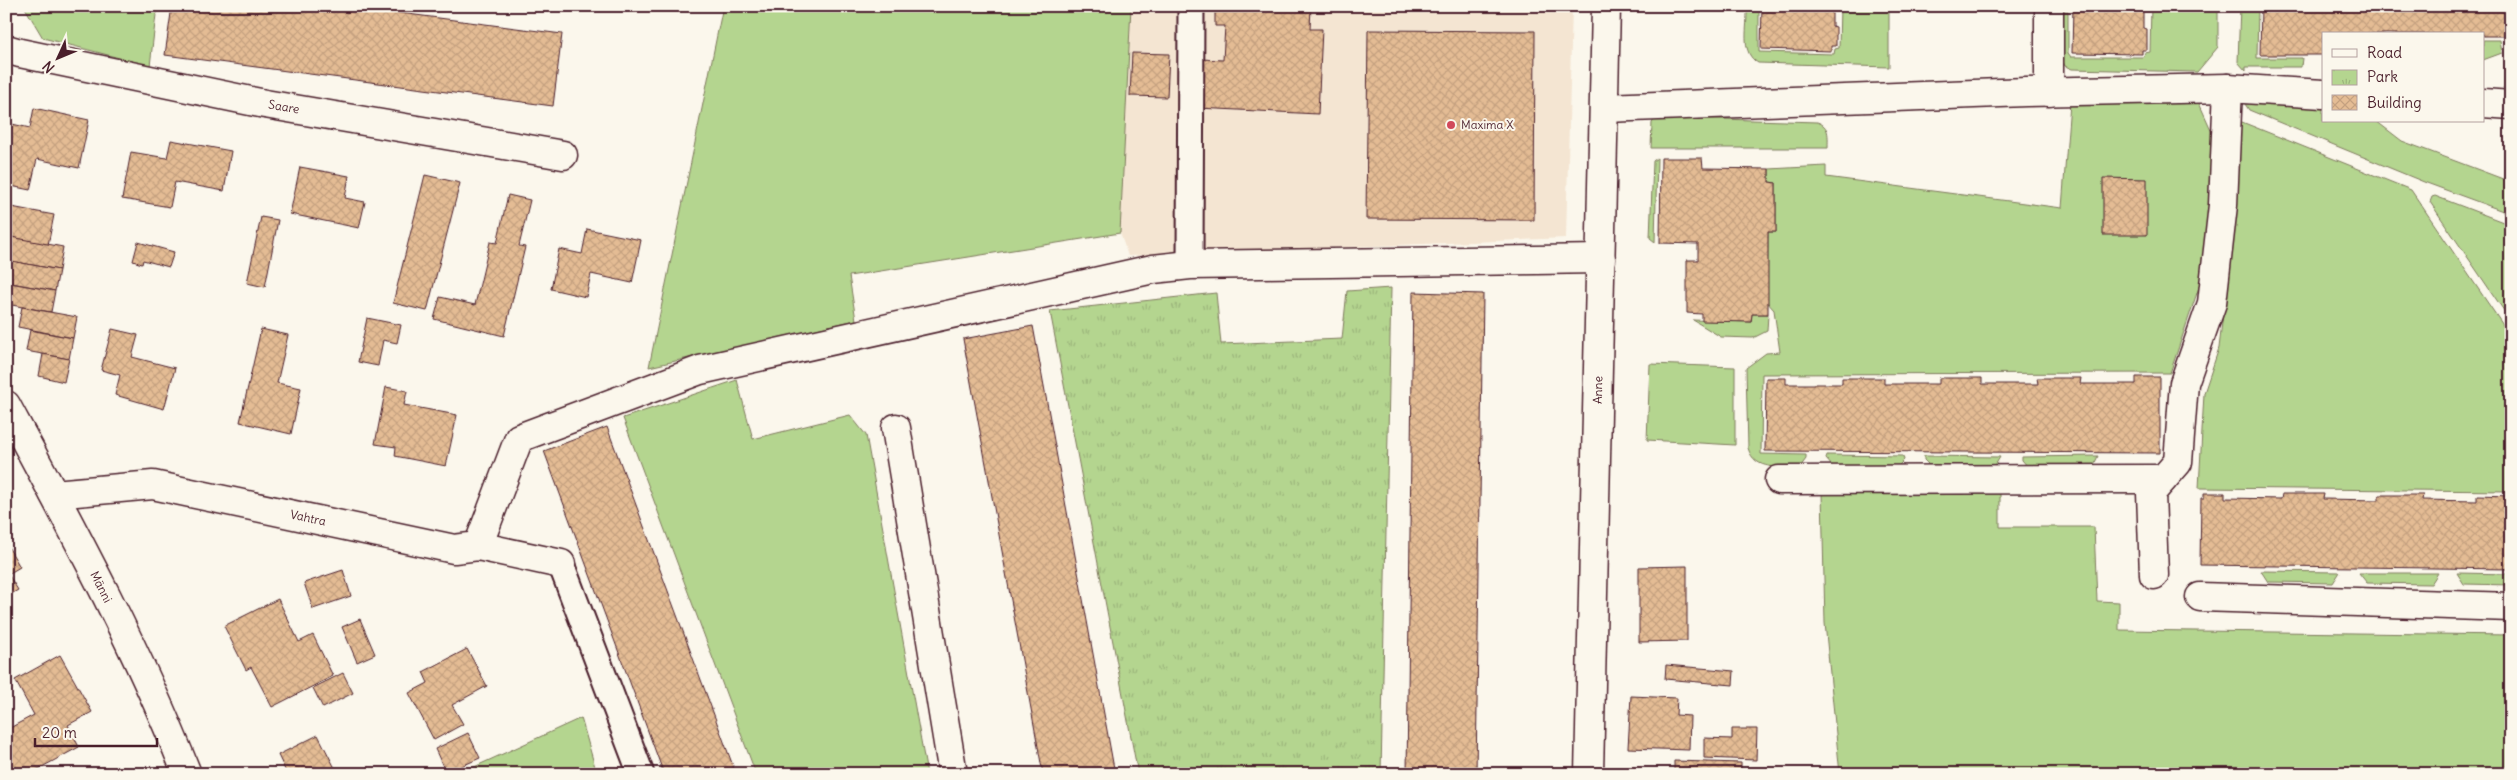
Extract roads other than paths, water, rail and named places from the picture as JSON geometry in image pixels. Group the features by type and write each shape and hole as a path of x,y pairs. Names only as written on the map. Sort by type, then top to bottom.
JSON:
{"street":[{"name":"Anne","path":"1589,774 1606,6"},
{"path":"2049,92 2050,6"},
{"name":"Saare","path":"6,48 20,53 265,104 563,155"},
{"path":"1605,108 2049,92 2228,88 2322,94"},
{"path":"2154,575 2151,493 2178,462 2184,383 2212,303 2223,205 2228,88"},
{"path":"2484,104 2511,105"},
{"path":"478,546 519,438 700,370 1153,269 1190,265 1601,259"},
{"name":"Männi","path":"6,405 54,494 158,700 187,774"},
{"path":"896,428 953,774"},
{"path":"1779,480 2163,479"},
{"name":"Vahtra","path":"54,494 153,486 454,549 478,546 561,564"},
{"path":"2200,597 2511,607"}],"lane":[{"path":"1190,265 1191,6"},
{"path":"561,564 641,774"}],"place":[{"name":"Maxima X","path":"1451,125"}]}
